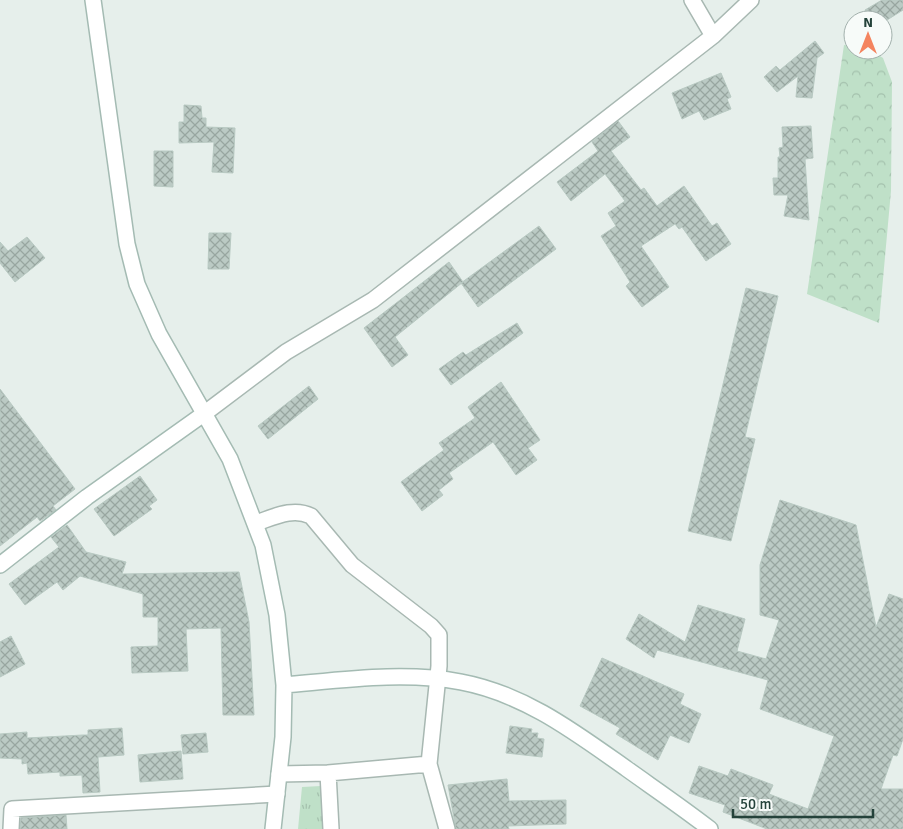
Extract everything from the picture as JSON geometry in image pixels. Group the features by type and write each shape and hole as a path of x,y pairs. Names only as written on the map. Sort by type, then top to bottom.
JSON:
{"street":[{"path":"93,0 127,244 138,284 159,334 230,459 256,523 278,615 284,686 280,774 273,829"},
{"path":"692,0 713,36"},
{"path":"0,565 87,497 205,413 286,352 373,300 713,36 751,0"},
{"path":"256,523 292,512 303,512 311,516 352,565 437,631 440,644 438,679 429,764 447,829"},
{"path":"284,686 373,678 438,679 480,686 554,718 710,829"},
{"path":"280,774 328,773 429,764"},
{"path":"328,773 331,829"},
{"path":"11,829 12,809 278,794"}],"green space":[{"path":"843,52 843,60 884,60 892,82 891,191 879,323 807,294"},
{"path":"321,786 324,829 298,829 302,787"}],"building":[{"path":"882,0 903,0 903,10 893,16 893,10 865,10"},
{"path":"815,41 824,53 817,58 812,98 796,97 798,76 777,92 764,77 776,66 780,70"},
{"path":"721,73 731,97 727,99 731,109 704,120 699,111 682,119 672,93"},
{"path":"184,105 201,106 202,118 206,118 206,127 235,128 233,173 212,172 214,142 179,143 179,122 184,122"},
{"path":"618,121 630,137 611,151 641,190 644,188 657,206 684,186 712,226 717,223 731,244 706,261 682,227 679,229 675,224 641,246 669,287 642,307 626,286 630,282 601,236 616,226 608,213 625,201 605,174 571,201 557,182 598,151 592,142"},
{"path":"811,126 813,158 805,159 809,220 784,216 788,195 774,195 773,178 778,178 779,148 783,147 782,127"},
{"path":"154,151 173,151 173,187 154,186"},
{"path":"539,226 556,249 478,307 461,283"},
{"path":"209,233 231,233 229,269 208,269"},
{"path":"27,237 45,258 15,282 0,263 0,242 8,251"},
{"path":"449,262 463,282 395,337 408,355 392,367 364,328"},
{"path":"746,288 778,296 745,437 755,439 731,541 688,531"},
{"path":"517,323 523,333 451,385 439,369 463,352 466,355"},
{"path":"501,382 540,440 528,448 537,460 516,475 493,442 449,473 453,479 439,490 443,495 422,511 401,482 444,450 439,443 475,418 468,407"},
{"path":"309,386 318,399 268,439 258,426"},
{"path":"0,389 75,489 53,506 56,510 40,521 37,517 0,546"},
{"path":"140,476 157,500 149,506 152,509 114,536 94,509"},
{"path":"780,500 856,525 876,627 889,594 903,599 903,739 897,756 893,755 881,789 903,789 903,829 767,829 723,812 725,805 689,793 699,766 728,776 731,769 773,785 769,794 808,809 834,736 760,709 768,680 657,650 654,658 626,639 639,614 685,642 698,605 745,619 737,651 766,659 779,620 760,615 760,565"},
{"path":"67,525 86,552 126,562 122,574 239,572 249,622 254,715 223,715 221,628 186,629 188,671 132,673 131,647 158,646 158,617 143,617 143,594 80,576 63,590 57,582 25,605 9,584 59,547 51,537"},
{"path":"11,636 25,664 0,677 0,642"},
{"path":"602,658 684,694 680,704 701,714 689,743 670,735 658,760 616,734 620,728 580,706"},
{"path":"510,726 532,729 531,733 538,733 537,738 544,739 542,757 506,753"},
{"path":"122,728 124,755 98,757 100,792 83,793 82,775 60,776 60,772 28,774 27,763 22,764 22,759 0,758 0,734 27,732 27,738 88,735 88,730"},
{"path":"206,733 208,752 183,754 181,735"},
{"path":"181,751 183,779 140,782 138,755"},
{"path":"507,779 509,801 566,800 566,824 508,826 509,829 456,829 448,785"},
{"path":"66,815 67,829 20,829 21,818"}]}
